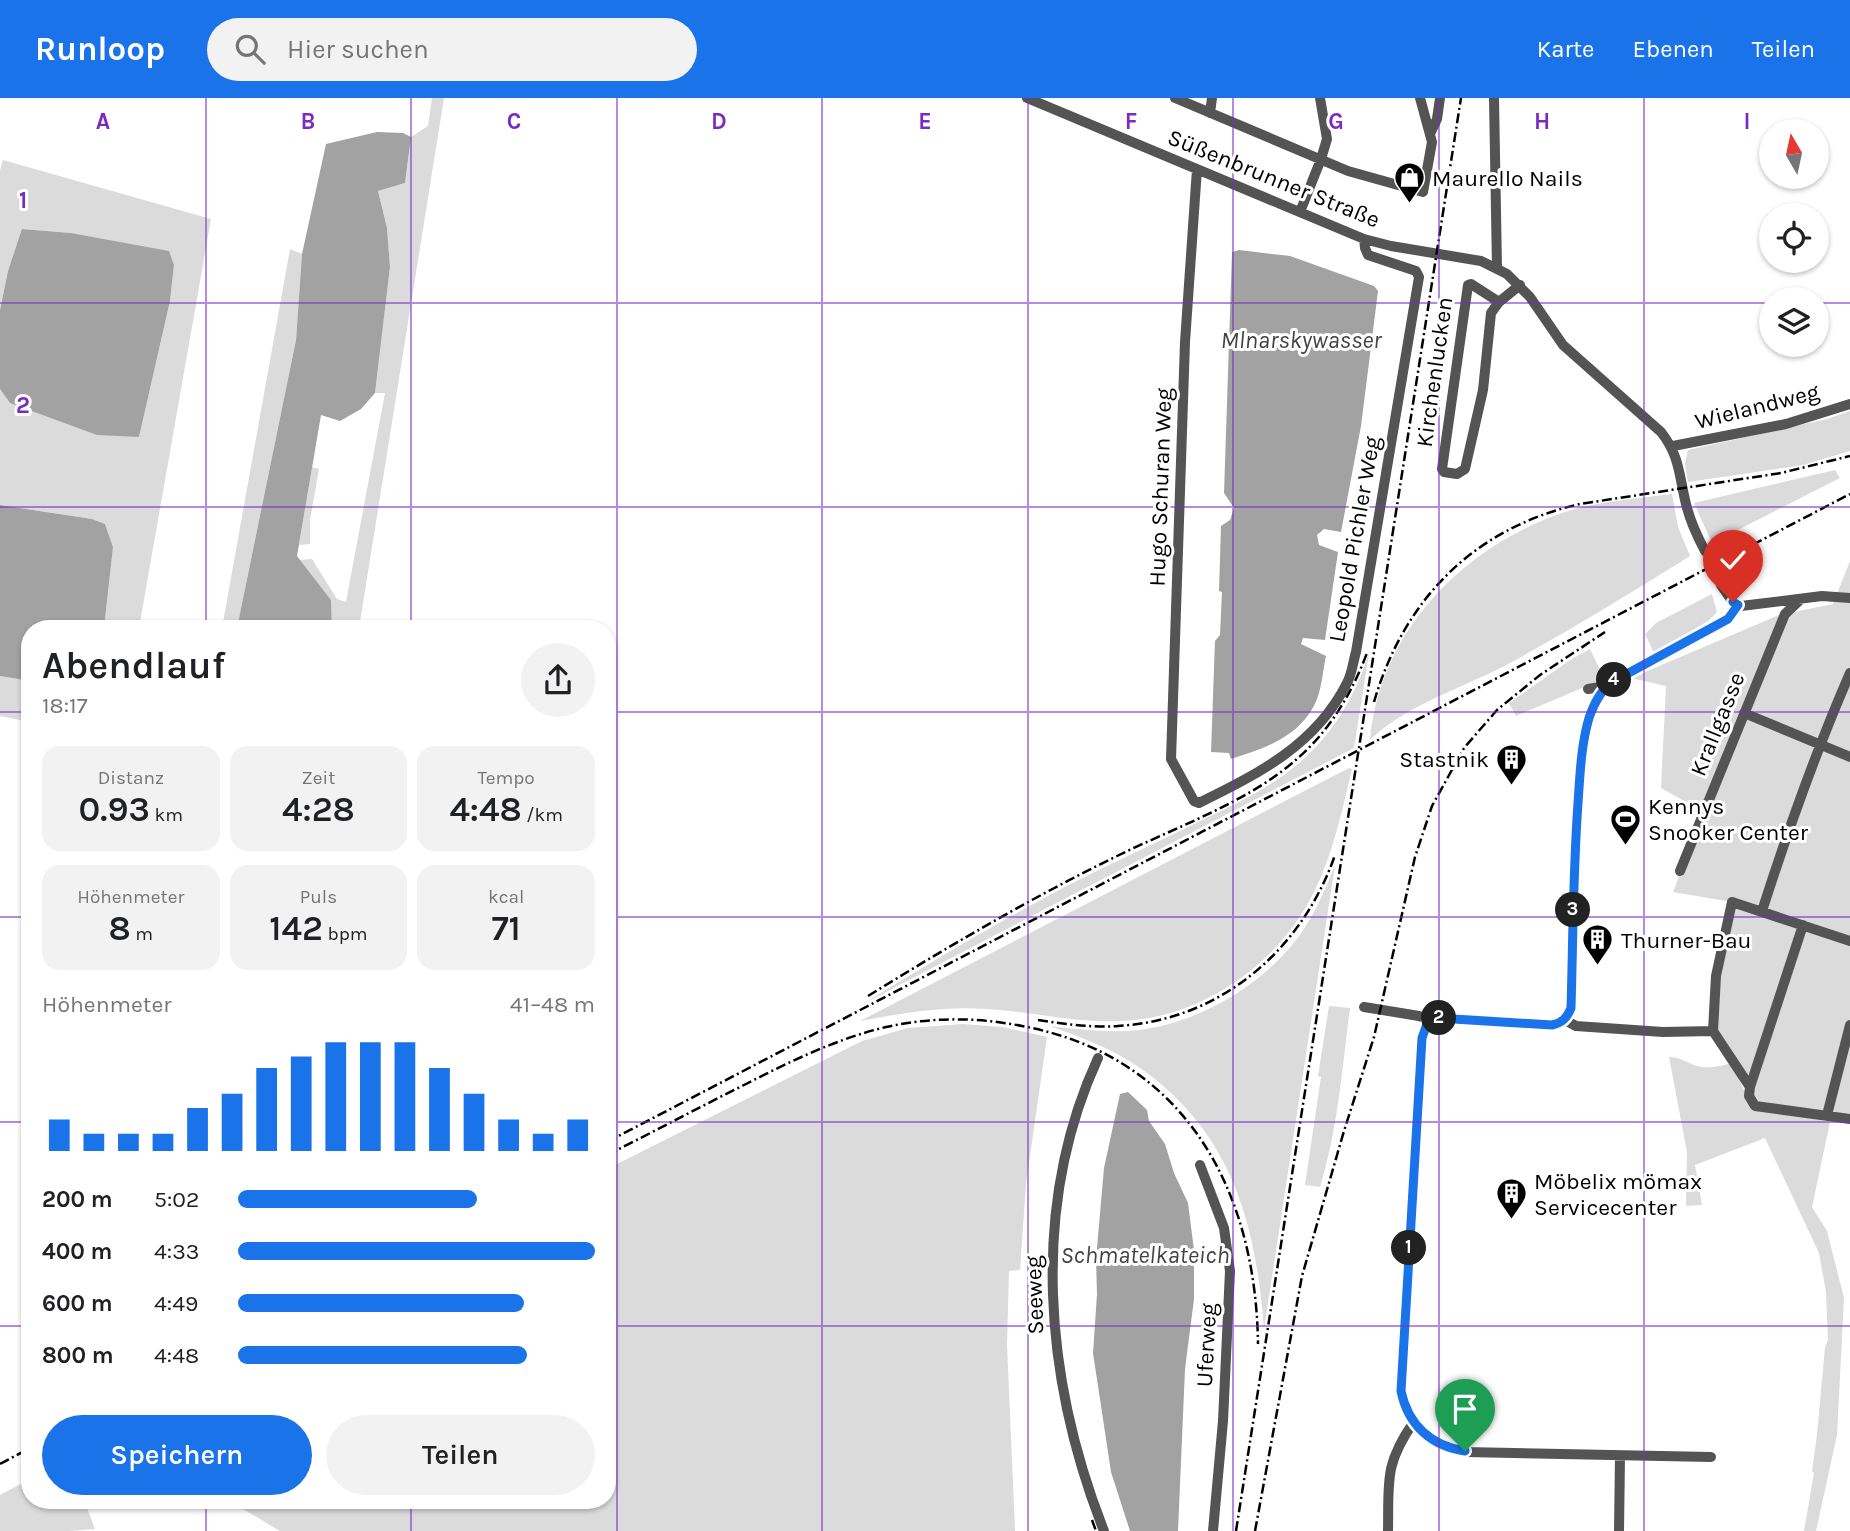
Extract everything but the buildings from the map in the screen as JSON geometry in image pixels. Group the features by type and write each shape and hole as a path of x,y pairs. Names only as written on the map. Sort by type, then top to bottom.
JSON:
{"street":[{"name":"Süßenbrunner Straße","path":"1027,98 1040,101 1364,239 1467,258 1497,268 1520,285 1563,345 1661,432 1672,446"},
{"path":"1175,98 1374,180 1423,192 1431,153 1431,132 1420,98"},
{"path":"1210,113 1212,98"},
{"path":"1300,212 1327,139 1320,98"},
{"path":"1431,132 1437,119 1440,98"},
{"path":"1494,98 1497,268"},
{"name":"Hugo Schuran Weg","path":"1194,801 1171,759 1185,342 1197,169"},
{"name":"Leopold Pichler Weg","path":"1194,801 1199,803 1261,772 1315,731 1349,681 1419,277 1416,271 1368,255 1364,248 1364,239"},
{"name":"Kirchenlucken","path":"1471,284 1499,302 1489,320 1483,390 1465,469 1457,474 1444,472 1442,469 1468,285 1471,284"},
{"path":"1499,302 1520,285"},
{"name":"Wielandweg","path":"1672,446 1786,424 1850,404"},
{"path":"1672,446 1682,476 1691,521 1705,551"},
{"path":"1721,585 1738,605 1831,596 1850,598"},
{"name":"Krallgasse","path":"1680,871 1785,614 1801,598"},
{"path":"1588,689 1607,686 1725,621 1738,605"},
{"path":"1762,911 1819,744 1850,673"},
{"path":"1364,1007 1419,1016 1430,1021 1446,1017 1552,1025 1565,1020 1571,1008 1573,892 1582,760 1589,718 1596,701 1607,686"},
{"path":"1744,713 1850,757"},
{"path":"1750,1087 1713,1031 1716,976 1732,902 1850,941"},
{"path":"1803,925 1749,1096 1755,1105 1850,1119"},
{"path":"1565,1020 1576,1026 1663,1032 1713,1031"},
{"path":"1430,1021 1422,1038 1401,1365 1403,1400 1416,1426 1445,1447 1465,1451 1711,1457"},
{"path":"1827,1115 1850,1025"},
{"name":"Seeweg","path":"1098,1058 1086,1086 1069,1145 1058,1198 1052,1260 1057,1351 1066,1410 1082,1471 1104,1531"},
{"name":"Uferweg","path":"1200,1165 1224,1228 1230,1271 1223,1421 1213,1531"},
{"path":"1388,1531 1391,1460 1399,1443 1416,1426"},
{"path":"1619,1531 1620,1456"}],"shaded area":[{"path":"432,98 444,98 360,620 332,620 331,600 300,560 312,559 337,599 346,602 385,393 375,393 390,267 387,228 378,191 405,183 411,137 428,126"},
{"path":"3,160 211,219 140,620 105,620 113,547 105,524 92,519 0,505 0,389 10,403 139,437 170,301 174,265 169,252 71,233 23,229 8,271 0,310 0,170"},
{"path":"290,249 302,254 296,340 239,620 223,620"},
{"path":"1850,411 1850,451 1803,465 1688,482 1685,464 1688,450 1827,419"},
{"path":"312,467 319,469 310,520 310,544 299,545"},
{"path":"1835,470 1840,478 1712,543 1694,503"},
{"path":"1672,494 1678,527 1690,556 1510,663 1401,716 1370,740 1377,700 1390,663 1409,629 1433,598 1460,571 1492,547 1526,528 1562,513 1603,503"},
{"path":"1850,561 1850,1119 1755,1106 1713,1031 1732,902 1673,892 1704,812 1661,788 1666,686 1631,678 1779,615 1833,604"},
{"path":"1712,594 1717,612 1708,621 1654,653 1645,634 1656,623"},
{"path":"1590,649 1604,678 1602,682 1516,716 1509,703"},
{"path":"1369,653 1354,748 863,1004 1039,901 1243,800 1285,774 1311,752 1338,718 1353,693"},
{"path":"0,676 21,680 21,720 0,716"},
{"path":"1349,768 1352,769 1334,839 1323,873 1307,905 1291,929 1252,970 1203,1001 1148,1018 1120,1021 955,1008 860,1021"},
{"path":"1335,865 1264,1329 1254,1252 1245,1216 1233,1181 1216,1149 1195,1119 1169,1091 1137,1066 1095,1043 1050,1026 1106,1031 1151,1028 1201,1013 1224,1001 1247,987 1286,952 1312,916"},
{"path":"1329,1006 1350,1008 1335,1121 1320,1187 1305,1185"},
{"path":"963,1024 1002,1027 1047,1037 1026,1184 1020,1270 1009,1271 1007,1345 1015,1531 280,1531 243,1509 616,1509 616,1164 862,1041 908,1028"},
{"path":"1669,1057 1701,1067 1732,1063 1752,1108 1830,1122 1812,1207 1827,1231 1844,1298 1837,1435 1816,1531 1804,1531 1814,1473 1812,1471 1825,1347 1828,1340 1826,1292 1819,1253 1765,1138 1695,1165 1702,1205 1686,1206 1687,1152"},
{"path":"21,1484 21,1509 87,1509 95,1529 0,1531 0,1495"}],"water":[{"path":"377,132 403,133 411,137 405,183 378,191 387,228 390,267 375,393 361,409 340,421 321,415 297,556 331,600 332,620 239,620 296,340 302,254 326,144"},
{"path":"22,229 71,233 169,251 174,265 170,301 139,437 97,435 10,403 0,389 0,310 8,271"},
{"name":"Mlnarskywasser","path":"1239,250 1290,256 1374,286 1378,291 1361,426 1341,532 1324,529 1317,535 1319,545 1338,552 1325,640 1303,638 1301,644 1326,656 1319,694 1302,722 1282,739 1231,759 1229,753 1211,752 1215,641 1220,635 1222,592 1219,591 1221,526 1230,520 1234,508 1224,493 1232,252"},
{"path":"0,505 92,519 105,524 113,547 105,620 21,620 21,680 0,676"},
{"name":"Schmatelkateich","path":"1128,1092 1147,1110 1149,1121 1165,1144 1174,1173 1188,1203 1194,1250 1194,1299 1185,1369 1178,1531 1130,1531 1111,1472 1093,1353 1097,1294 1096,1259 1104,1168 1120,1094"}],"tunnel":[{"path":"1705,551 1721,585"}],"railway":[{"path":"1236,1531 1461,98"},
{"path":"1374,702 1387,665 1424,600 1448,573 1476,550 1507,531 1542,515 1580,504 1781,473 1850,456"},
{"path":"616,1137 1850,494"},
{"path":"1255,1531 1302,1276 1374,1037 1415,857 1432,806 1464,748 1497,710 1540,675 1605,632"},
{"path":"868,996 1022,906 1117,856 1235,801 1279,774 1310,747 1330,723 1347,696 1367,653"},
{"path":"1038,1020 1098,1026 1156,1021 1191,1010 1223,994 1253,974 1279,949 1302,921 1335,855"},
{"path":"616,1150 796,1060 849,1038 886,1027 937,1020 988,1021 1022,1026 1079,1042 1127,1067 1167,1099 1200,1138 1225,1183 1243,1233 1254,1287 1258,1344"},
{"path":"0,1464 21,1453"},
{"path":"1092,1520 1096,1531"}],"place":[{"name":"Maurello Nails","path":"1409,205"},
{"name":"Stastnik","path":"1512,786"},
{"name":"Kennys Snooker Center","path":"1625,846"},
{"name":"Thurner-Bau","path":"1598,967"},
{"name":"Möbelix mömax Servicecenter","path":"1511,1221"}],"route":[{"path":"1465,1451 1445,1447 1420,1430 1406,1411 1401,1391 1422,1038 1427,1024 1437,1018 1552,1025 1565,1020 1571,1008 1577,824 1589,718 1596,701 1607,686 1715,628 1734,613 1738,605 1733,602"}]}
